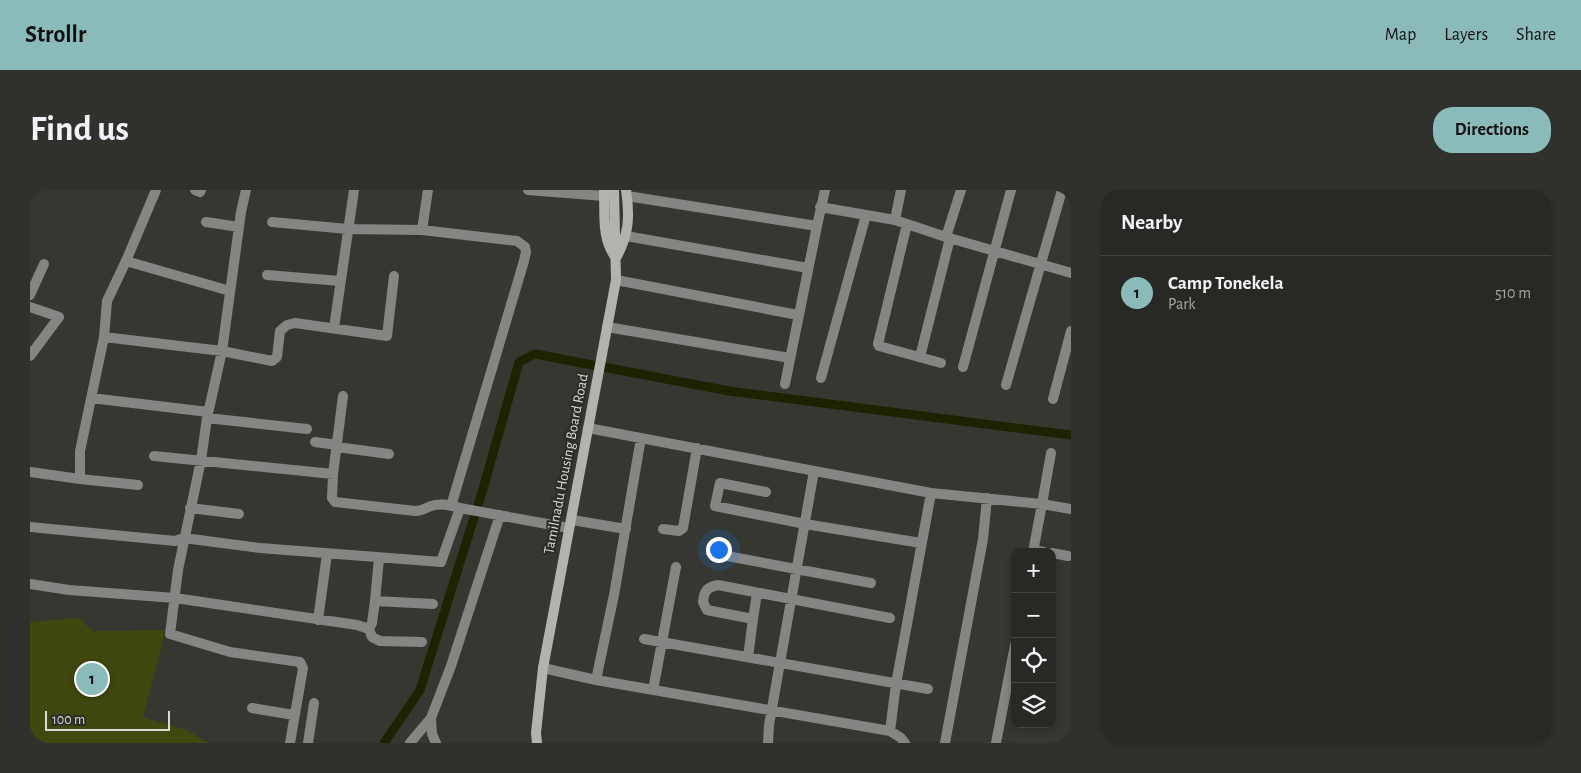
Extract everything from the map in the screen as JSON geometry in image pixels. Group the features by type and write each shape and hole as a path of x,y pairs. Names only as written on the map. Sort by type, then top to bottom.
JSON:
{"street":[{"path":"80,479 80,451 104,337 107,301 156,190"},
{"path":"195,190 200,192 201,190"},
{"path":"246,190 238,227 222,351 207,415 201,460 178,570 170,634 230,652 300,662 303,668 290,743"},
{"path":"334,328 354,190"},
{"path":"422,230 428,190"},
{"path":"528,190 604,193 606,239 610,250 616,258 624,245 626,236 626,193 817,226"},
{"name":"Tamilnadu Housing Board Road","path":"537,743 536,732 543,668 616,280 614,190"},
{"path":"785,384 824,190"},
{"path":"894,220 901,190"},
{"path":"920,357 961,190"},
{"path":"963,367 1011,190"},
{"path":"1006,385 1062,190"},
{"path":"820,207 894,220 948,238 1071,272"},
{"path":"821,378 866,215"},
{"path":"206,222 238,227"},
{"path":"30,528 176,541 184,538 260,548 441,562 459,507 526,252 525,247 517,241 422,230 348,229 272,222"},
{"path":"907,224 878,344 941,363"},
{"path":"626,236 808,268"},
{"path":"126,261 230,291"},
{"path":"30,295 44,264"},
{"path":"267,275 340,281"},
{"path":"104,337 222,351 272,361 277,357 280,331 287,325 295,322 387,336 394,276"},
{"path":"616,280 798,315"},
{"path":"30,307 58,317 30,356"},
{"path":"607,327 790,358"},
{"path":"1053,399 1071,331"},
{"path":"343,396 333,474 332,498 335,502 415,511 424,510 435,505 459,507 480,512 570,524 626,528"},
{"path":"91,398 306,429"},
{"path":"588,428 931,493 1042,504 1071,510"},
{"path":"596,680 626,528 641,438"},
{"path":"315,442 389,454"},
{"path":"663,529 679,531 683,528 697,448"},
{"path":"1037,548 1042,504 1051,453"},
{"path":"154,456 333,474"},
{"path":"768,743 780,662 814,471"},
{"path":"30,472 138,485"},
{"path":"766,492 720,483 715,506 921,544"},
{"path":"890,731 896,684 931,493"},
{"path":"945,743 983,539 987,498"},
{"path":"190,508 239,514"},
{"path":"410,743 431,718 451,666 500,515"},
{"path":"711,553 872,583"},
{"path":"318,620 327,554"},
{"path":"1056,554 1068,556"},
{"path":"379,558 375,601 369,629 372,637 375,640 422,642"},
{"path":"654,690 661,641 676,567"},
{"path":"30,584 69,590 175,598 357,625 369,629"},
{"path":"753,619 708,610 704,607 703,598 705,591 718,585 890,618"},
{"path":"748,657 757,593"},
{"path":"375,601 433,604"},
{"path":"644,639 928,689"},
{"path":"996,743 1011,666"},
{"path":"543,668 596,680 890,731 905,743"},
{"path":"308,743 314,703"},
{"path":"252,708 294,715"},
{"path":"431,718 432,734 436,743"}],"green space":[{"path":"79,618 93,631 164,630 163,641 143,717 186,730 209,743 30,743 30,622"}],"waterway":[{"path":"384,743 420,690 483,489 519,362 535,354 729,391 1071,435"}],"place":[{"name":"Camp Tonekela","path":"92,679"}]}
